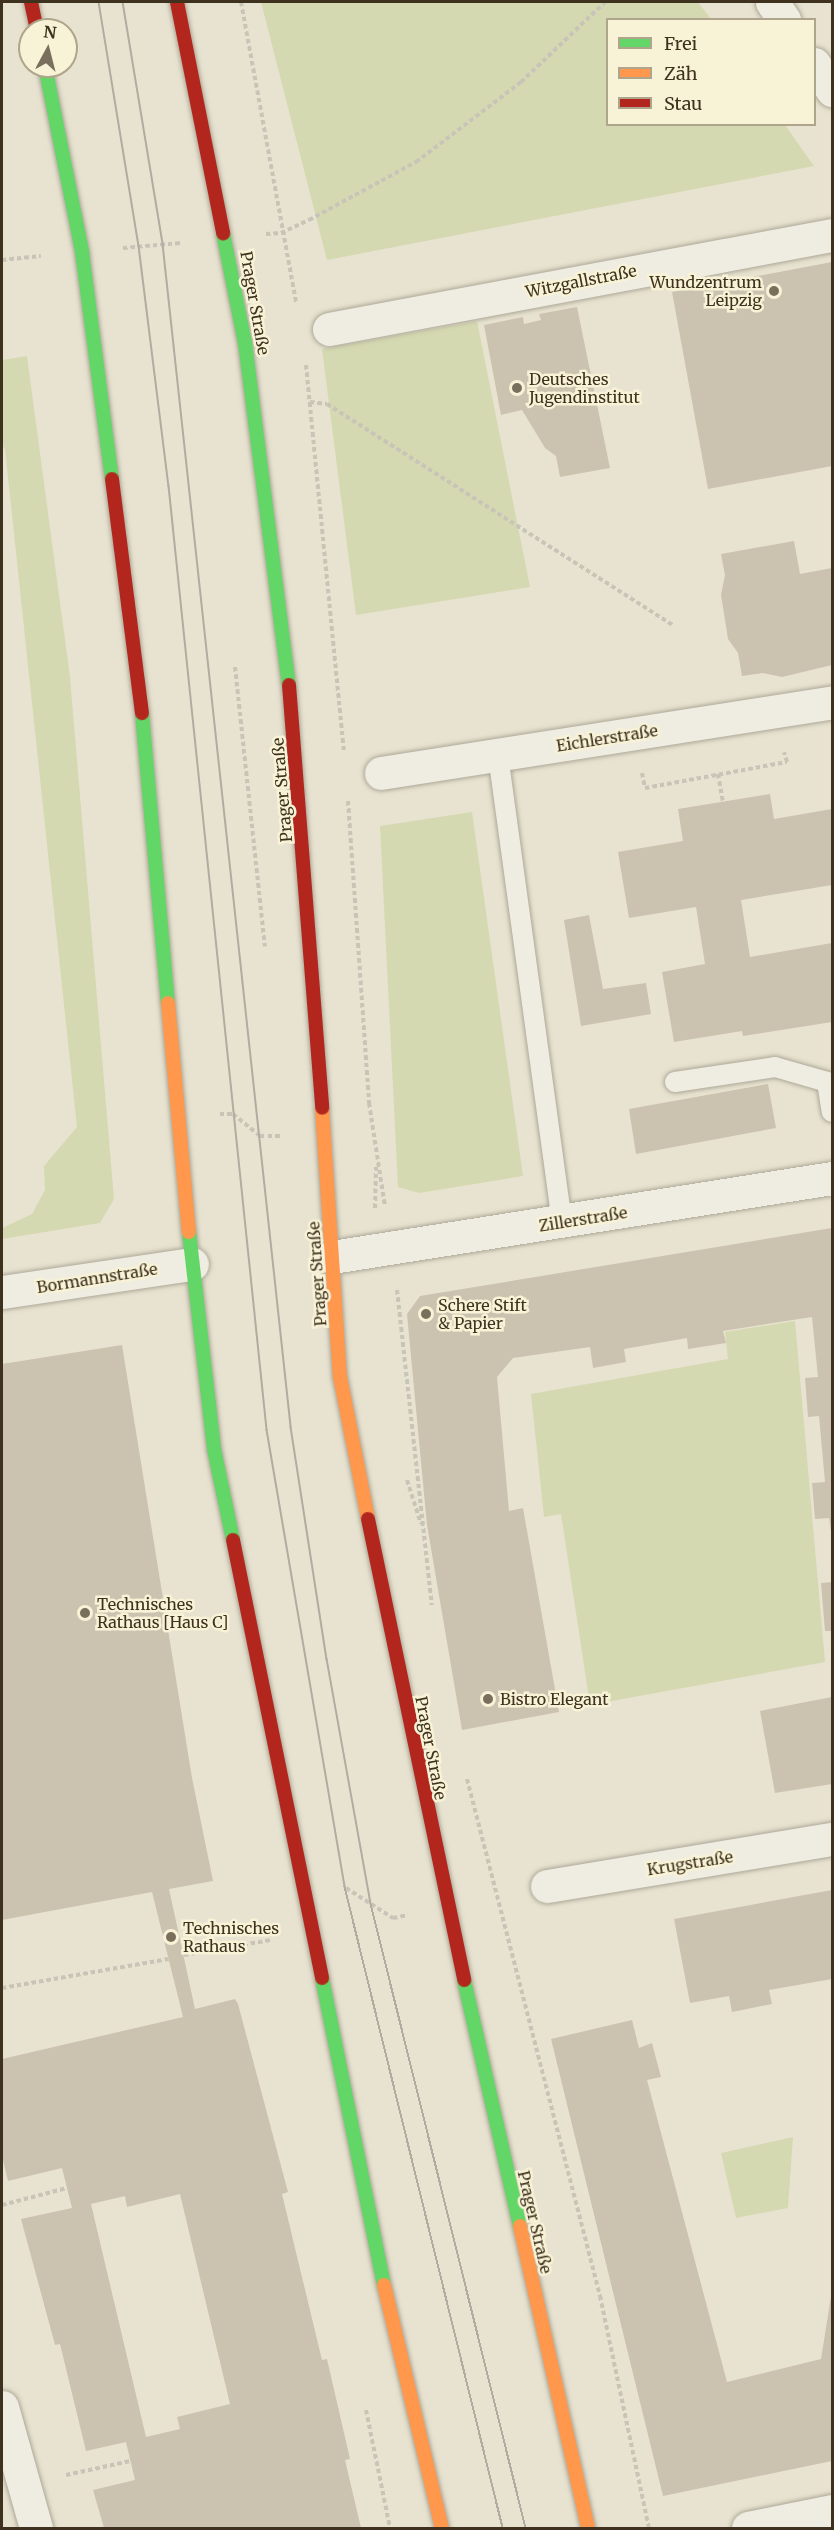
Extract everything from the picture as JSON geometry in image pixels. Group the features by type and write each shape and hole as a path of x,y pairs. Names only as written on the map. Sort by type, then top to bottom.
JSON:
{"main road":[{"path":"31,2 34,18"},
{"name":"Prager Straße","path":"177,2 245,343 278,582 300,795 340,1377 437,1862 588,2529"},
{"path":"47,78 82,252 142,710 192,1264 216,1461 395,2338 442,2529"}],"street":[{"path":"772,2 783,18"},
{"path":"816,67 832,90"},
{"name":"Witzgallstraße","path":"329,329 832,235"},
{"name":"Eichlerstraße","path":"381,773 832,702"},
{"name":"Zillerstraße","path":"332,1257 392,1250 832,1178"},
{"name":"Bormannstraße","path":"2,1293 192,1264"},
{"name":"Krugstraße","path":"547,1886 832,1839"},
{"path":"2,2407 36,2529"},
{"path":"748,2529 832,2511"}],"lane":[{"path":"498,755 562,1223"},
{"path":"675,1082 775,1067 830,1082 832,1112"}],"path":[{"path":"281,233 416,162 521,82 605,2"},
{"path":"2,260 46,255"},
{"path":"310,402 327,404 672,626"},
{"path":"235,667 266,953"},
{"path":"645,788 787,762"},
{"path":"718,774 723,801"},
{"path":"213,1115 233,1114 260,1136 285,1136 284,1126"},
{"path":"392,1250 424,1532"},
{"path":"337,1888 345,1887 393,1918 414,1914 411,1905"},
{"path":"498,1897 600,2296 649,2529"},
{"path":"184,1955 272,1940"},
{"path":"2,1988 168,1959"},
{"path":"2,2205 67,2188"},
{"path":"66,2475 130,2461"}],"green space":[{"path":"261,2 698,2 710,18 606,18 606,126 786,126 814,166 327,260"},
{"path":"477,321 530,587 356,615 322,349"},
{"path":"27,356 70,677 114,1199 100,1223 2,1239 2,1228 32,1214 45,1190 44,1166 77,1127 5,449 2,445 2,360"},
{"path":"472,812 523,1176 419,1193 398,1187 380,826"},
{"path":"795,1321 825,1662 590,1705 561,1514 544,1517 531,1394 728,1359 725,1332"},
{"path":"793,2137 788,2208 736,2218 721,2153"}],"building":[{"path":"832,262 832,466 708,489 672,292"},
{"path":"577,307 610,468 560,477 556,456 545,448 522,410 501,415 484,325 523,317 524,324 541,320 539,314"},
{"path":"794,541 800,574 832,568 832,665 782,677 763,673 742,676 738,653 728,639 721,595 725,575 721,554"},
{"path":"770,794 774,819 832,809 832,885 741,900 750,957 832,943 832,1022 743,1036 742,1031 674,1042 662,972 705,964 696,907 629,918 618,852 683,841 678,809"},
{"path":"589,915 603,989 646,983 651,1014 581,1026 564,920"},
{"path":"768,1084 776,1128 636,1154 629,1109"},
{"path":"832,1228 832,1539 829,1518 815,1519 812,1483 825,1482 819,1416 808,1417 805,1378 818,1377 812,1317 723,1331 726,1343 688,1349 687,1338 624,1349 626,1362 593,1368 590,1347 513,1358 497,1377 509,1511 523,1508 559,1712 462,1730 427,1525 407,1314 420,1296"},
{"name":"Technisches Rathaus","path":"122,1345 192,1778 213,1881 169,1889 195,2009 235,1999 238,2004 288,2192 282,2194 322,2360 327,2359 350,2459 345,2460 361,2528 104,2528 93,2490 135,2480 126,2442 86,2451 60,2344 55,2345 21,2219 72,2208 62,2168 8,2181 2,2156 2,2059 183,2017 152,1892 2,1920 2,1364","holes":["180,2194 230,2404 177,2417 180,2429 146,2437 91,2204 125,2196 127,2207"]},
{"path":"832,1582 832,1631 825,1631 821,1583"},
{"path":"832,1697 832,1784 775,1793 760,1711"},
{"path":"832,1890 832,1979 769,1990 772,2004 732,2012 729,1996 690,2003 674,1919"},
{"path":"632,2020 639,2048 652,2043 661,2077 647,2080 727,2382 821,2359 832,2290 832,2461 663,2496 551,2039"}],"tram line":[{"path":"99,2 139,246 169,486 267,1430 345,1887 503,2528"},
{"path":"123,2 163,244 291,1427 327,1659 371,1904 526,2528"}],"traffic: fast":[{"path":"47,78 82,252 112,479"},
{"path":"223,233 245,343 289,685"},
{"path":"142,713 168,1003"},
{"path":"189,1232 214,1449 233,1540"},
{"path":"322,1978 384,2285"},
{"path":"464,1980 520,2226"}],"traffic: slow":[{"path":"168,1003 189,1232"},
{"path":"322,1108 340,1377 368,1519"},
{"path":"520,2226 588,2528"},
{"path":"384,2285 442,2528"}],"traffic: jam":[{"path":"31,2 34,18"},
{"path":"177,2 223,233"},
{"path":"112,479 142,713"},
{"path":"289,685 322,1108"},
{"path":"368,1519 464,1980"},
{"path":"233,1540 322,1978"}],"place":[{"name":"Wundzentrum Leipzig","path":"774,291"},
{"name":"Deutsches Jugendinstitut","path":"517,388"},
{"name":"Schere Stift & Papier","path":"426,1314"},
{"name":"Technisches Rathaus [Haus C]","path":"85,1613"},
{"name":"Bistro Elegant","path":"488,1699"},
{"name":"Technisches Rathaus","path":"171,1937"}]}
